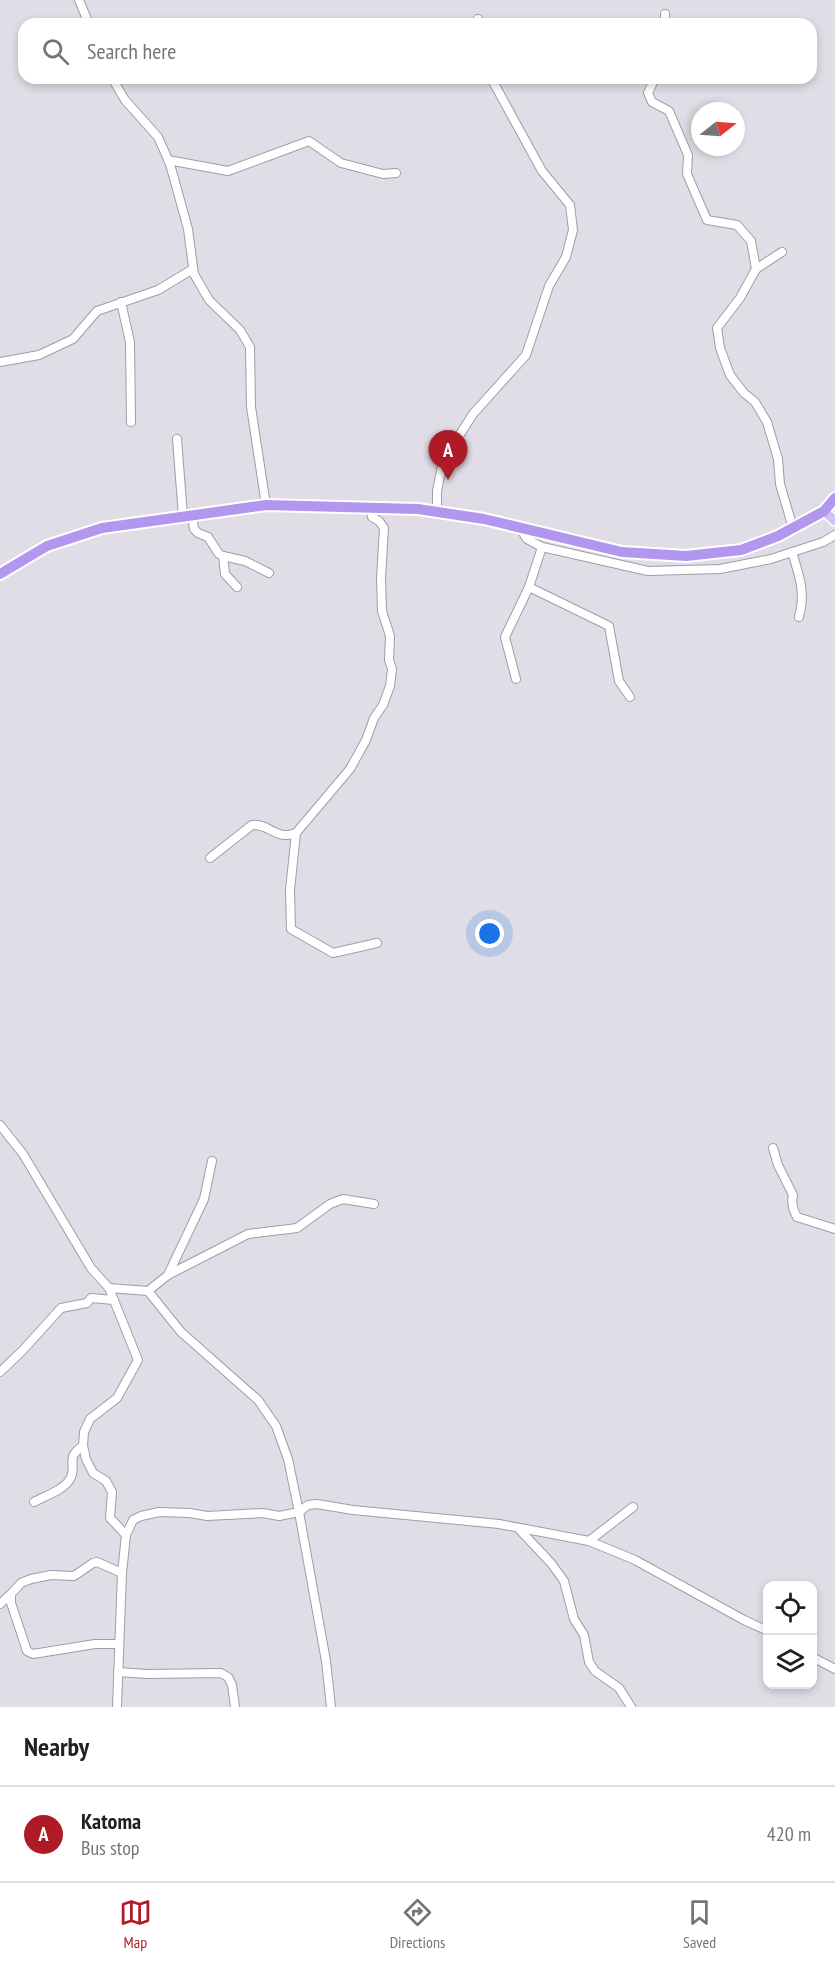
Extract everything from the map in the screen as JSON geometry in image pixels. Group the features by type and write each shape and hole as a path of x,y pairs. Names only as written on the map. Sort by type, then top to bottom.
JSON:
{"highway":[{"path":"1,572 47,546 102,528 266,505 418,508 484,519 622,552 686,556 741,550 778,536 824,511 835,498"}],"main road":[{"path":"824,511 835,521"}],"street":[{"path":"79,0 86,18"},
{"path":"116,84 125,100 158,137 168,160 188,230 194,274 209,300 240,330 250,347 251,407 266,505"},
{"path":"437,512 437,491 443,461 473,414 526,354 549,286 566,257 573,230 570,205 543,171 494,84"},
{"path":"652,84 648,93 652,102 669,111 688,155 687,174 707,220 737,225 751,241 756,269"},
{"path":"168,160 228,171 309,141 341,163 383,174 396,172"},
{"path":"782,252 756,269 740,298 717,328 720,348 730,375 744,393 755,402 767,422 778,459 780,484 793,528"},
{"path":"0,362 39,356 74,339 97,310 159,290 194,269"},
{"path":"121,302 130,342 131,422"},
{"path":"177,439 188,516 194,529 208,537 223,556 225,574 237,587"},
{"path":"370,507 372,517 384,528 382,611 390,636 389,660 392,669 390,686 383,705 374,718 366,740 350,770 296,833 290,890 291,929 333,952 377,943"},
{"path":"520,528 527,539 542,547 648,571 720,569 771,559 823,542 835,535"},
{"path":"516,679 505,637 529,587 542,547"},
{"path":"792,552 802,582 803,603 799,617"},
{"path":"223,556 245,561 270,573"},
{"path":"529,587 609,627 619,681 630,697"},
{"path":"210,858 252,825 260,825 280,835 296,833"},
{"path":"0,1125 23,1154 91,1268 109,1288 138,1360 117,1398 90,1419 84,1432 83,1446 93,1473 106,1481 112,1492 110,1518 126,1535"},
{"path":"774,1148 778,1165 794,1195 792,1200 797,1217 835,1229"},
{"path":"168,1275 204,1199 212,1161"},
{"path":"109,1288 148,1291 168,1275 248,1234 297,1228 330,1204 343,1198 374,1204"},
{"path":"148,1291 181,1332 258,1400 276,1426 288,1459 299,1512 327,1661 331,1707"},
{"path":"0,1372 64,1306 84,1304 91,1298 114,1300"},
{"path":"34,1502 57,1490 68,1481 72,1476 73,1454 83,1446"},
{"path":"117,1707 122,1573 126,1535 133,1520 149,1513 224,1516 263,1513 279,1516 299,1512 308,1505 317,1504 353,1510 487,1522 589,1540 635,1560 763,1629"},
{"path":"589,1540 633,1507"},
{"path":"518,1528 551,1563 564,1581 574,1619 584,1635 589,1662 595,1671 619,1688 631,1707"},
{"path":"0,1604 21,1583 51,1575 75,1576 93,1563 122,1573"},
{"path":"11,1594 11,1603 27,1651 33,1654 95,1644 119,1644"},
{"path":"817,1659 835,1669"},
{"path":"118,1672 221,1674 228,1677 232,1685 235,1707"}],"place":[{"name":"Katoma","path":"448,480"}]}
